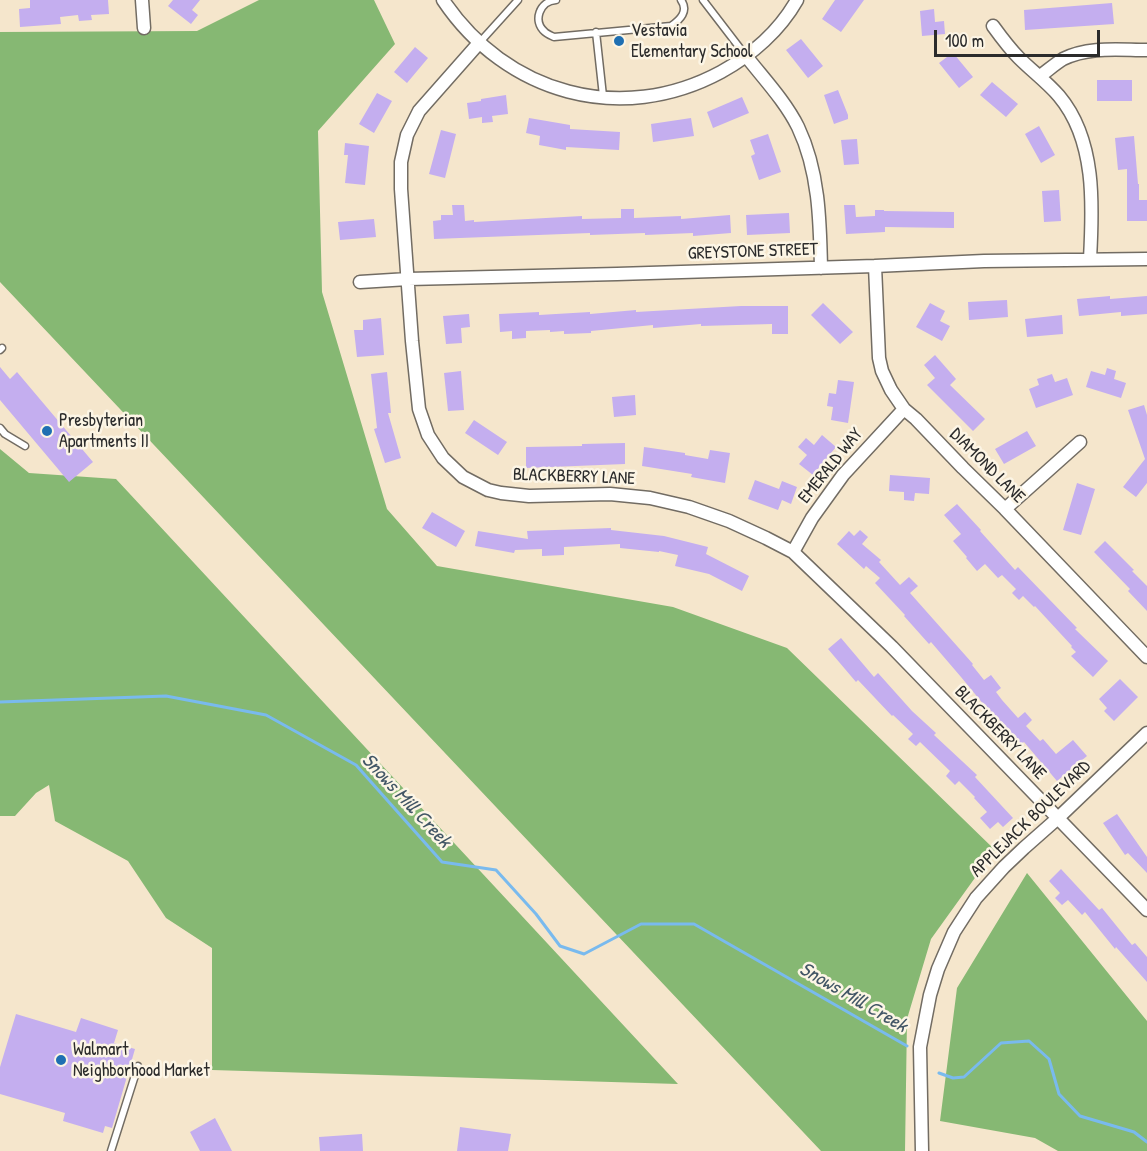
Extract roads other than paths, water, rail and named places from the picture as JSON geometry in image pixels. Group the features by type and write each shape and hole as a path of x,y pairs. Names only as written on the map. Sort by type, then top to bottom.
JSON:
{"street":[{"path":"142,0 144,28"},
{"path":"443,0 479,43 503,62 530,78 569,92 631,98 672,92 711,77 746,56 765,40 781,23 797,0"},
{"path":"993,26 1008,47 1056,92 1075,120 1084,146 1089,172 1090,259"},
{"name":"BLACKBERRY LANE","path":"479,43 419,111 407,135 401,162 412,341 419,409 434,447 463,477 488,490 529,496 610,494 650,498 690,507 766,538 793,552 892,647 1147,910"},
{"path":"1040,76 1063,59 1089,50 1147,50"},
{"path":"746,56 783,103 808,151 820,217 821,268"},
{"name":"GREYSTONE STREET","path":"360,282 984,261 1147,259"},
{"name":"DIAMOND LANE","path":"874,266 879,358 891,390 904,409 1005,509 1147,657"},
{"name":"EMERALD WAY","path":"793,552 812,518 843,475 904,409"},
{"path":"1005,509 1080,442"},
{"name":"APPLEJACK BOULEVARD","path":"922,1151 920,1047 930,995 954,932 976,898 1024,848 1147,733"}],"lane":[{"path":"479,43 518,0"},
{"path":"556,0 550,0 543,5 539,15 540,24 546,33 554,36 671,26 684,13 684,4 681,0"},
{"path":"703,0 746,56"},
{"path":"596,32 603,97"},
{"path":"0,428 5,434 25,446"},
{"path":"111,1151 138,1066"}],"waterway":[{"name":"Snows Mill Creek","path":"0,702 166,696 266,715 356,765 442,862 496,870 536,914 560,946 584,954 641,924 694,924 907,1046"},
{"name":"Snows Mill Creek","path":"939,1073 953,1078 964,1077 1001,1043 1029,1041 1049,1059 1059,1094 1080,1116 1134,1132 1147,1142"}],"place":[{"name":"Vestavia Elementary School","path":"619,41"},
{"name":"Presbyterian Apartments II","path":"47,431"},
{"name":"Walmart Neighborhood Market","path":"61,1060"}]}
